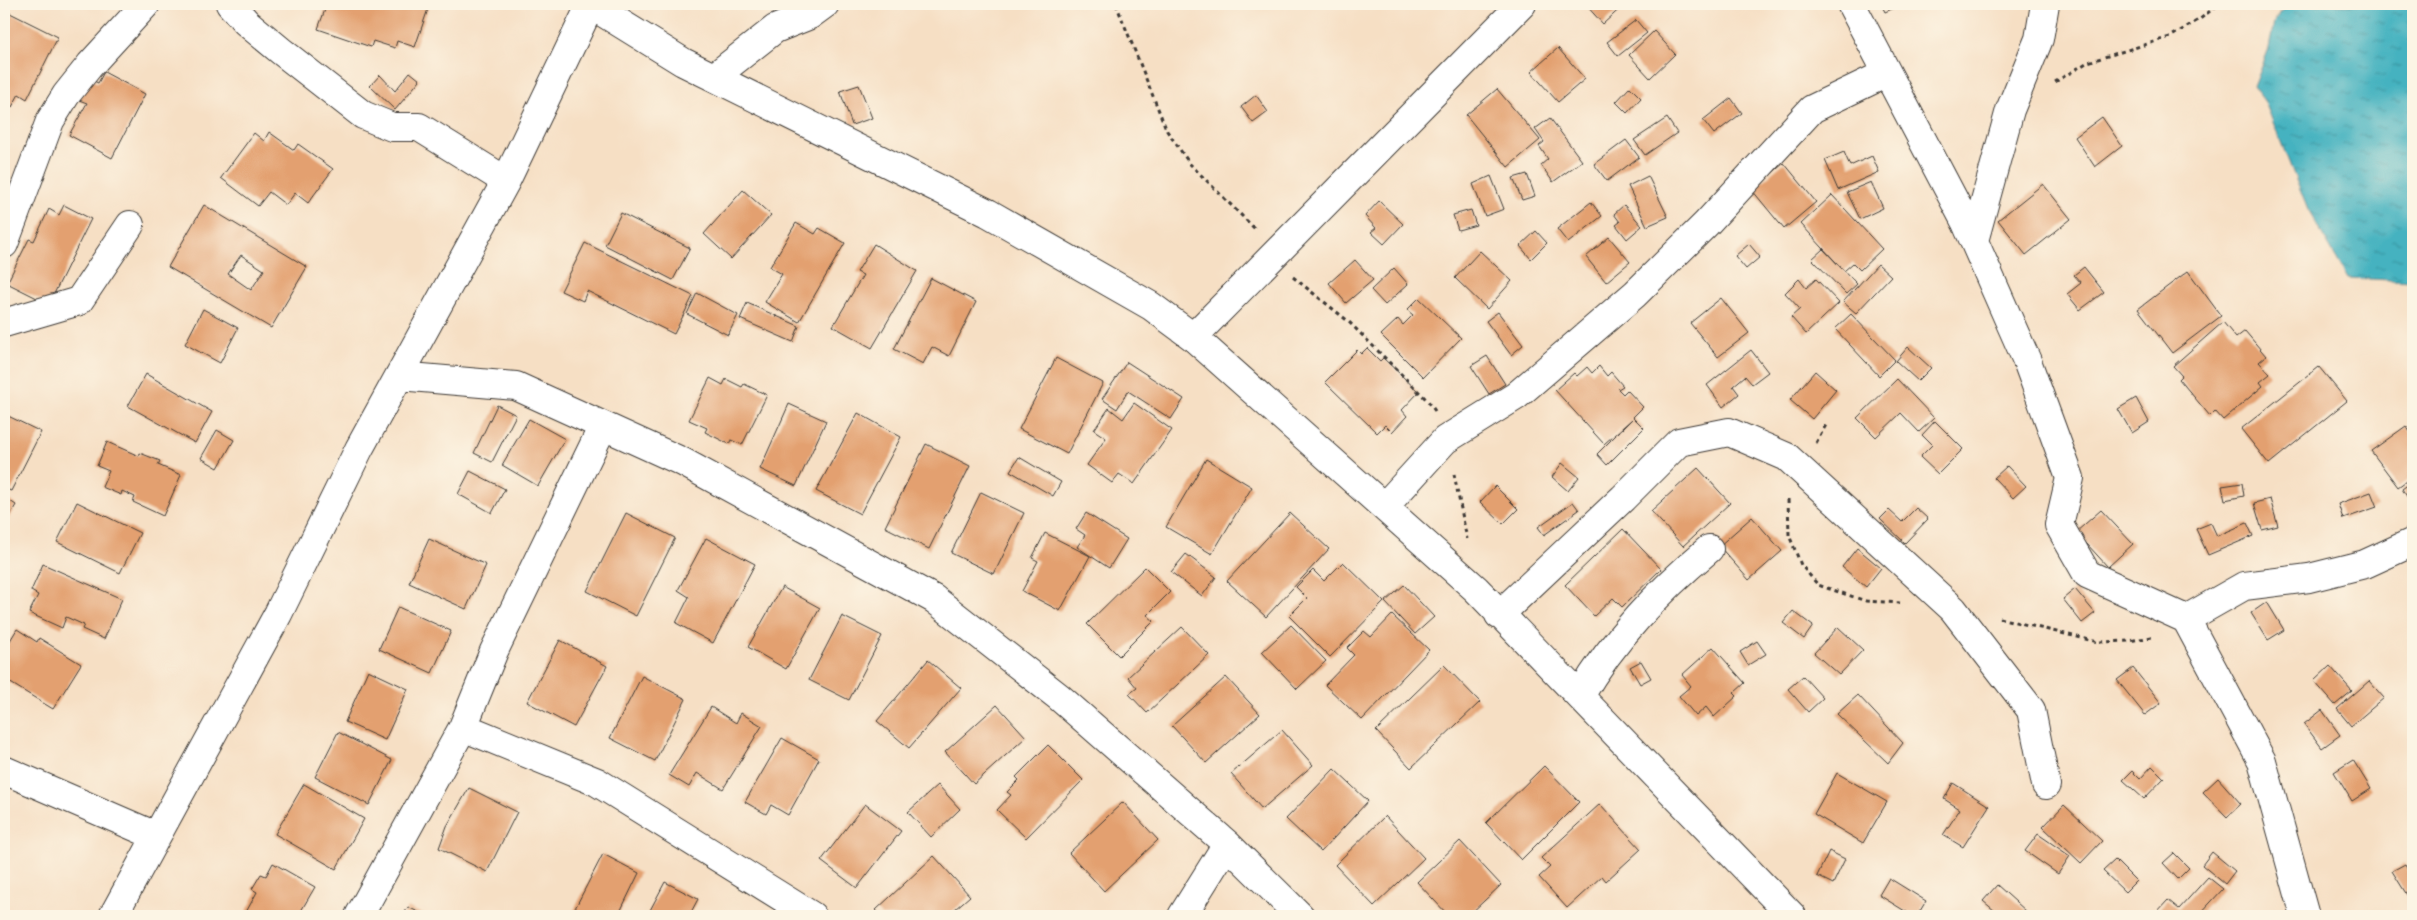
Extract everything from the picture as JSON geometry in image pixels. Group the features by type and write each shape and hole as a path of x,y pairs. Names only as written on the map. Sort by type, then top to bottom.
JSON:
{"street":[{"path":"4,244 50,121 66,95 90,65 146,4"},
{"path":"230,4 246,22 363,115 392,127 419,126 506,181"},
{"path":"714,76 775,30 810,15 825,4"},
{"path":"1193,337 1522,4"},
{"path":"1850,4 1974,241 2027,361 2070,478 2059,525 2087,574 2186,619 2262,760 2306,916"},
{"path":"1974,241 2010,110 2039,39 2045,4"},
{"path":"113,916 278,614 359,448 506,181 591,5 683,62 988,213 1151,306 1193,337 1476,589 1499,615 1580,696 1792,916"},
{"path":"1384,507 1445,440 1516,396 1635,294 1706,224 1812,109 1887,73"},
{"path":"4,323 79,301 130,225"},
{"path":"399,376 516,386 683,462 934,599 1059,698 1227,844 1300,916"},
{"path":"359,916 463,728 494,651 603,426"},
{"path":"1499,615 1623,498 1679,442 1729,432 1787,457 1953,609 2031,710 2046,785"},
{"path":"2186,619 2244,586 2309,578 2365,564 2413,542"},
{"path":"1580,696 1601,661 1638,615 1672,580 1709,548"},
{"path":"463,728 597,782 812,916"},
{"path":"4,770 156,836"},
{"path":"1182,916 1227,844"}],"path":[{"path":"1116,4 1167,131 1190,164 1249,221 1294,277 1348,320 1428,401 1440,420 1461,501 1467,540"},
{"path":"2049,86 2088,62 2170,37 2200,19 2219,4"}],"water":[{"path":"2290,4 2413,4 2413,281 2348,278 2308,210 2265,102 2254,87 2269,48 2274,22"}],"building":[{"path":"327,4 423,4 429,6 415,47 397,41 395,48 373,41 371,47 318,29"},
{"path":"1585,4 1625,4 1603,24"},
{"path":"1881,4 1903,4 1885,12"},
{"path":"8,12 58,37 27,99 19,94 12,107 4,103 4,21"},
{"path":"1636,20 1647,33 1618,56 1607,42"},
{"path":"1654,31 1675,54 1650,78 1629,55"},
{"path":"1558,48 1585,79 1558,102 1531,72"},
{"path":"104,72 145,94 112,158 69,135 87,103 79,100 90,79 98,83"},
{"path":"410,72 420,80 395,110 370,86 380,75 395,91"},
{"path":"859,85 872,118 852,125 840,91"},
{"path":"1630,87 1641,98 1627,113 1616,102"},
{"path":"1497,89 1540,140 1508,167 1466,115"},
{"path":"1256,95 1268,112 1253,123 1241,107"},
{"path":"1731,98 1742,113 1714,134 1703,120"},
{"path":"2102,117 2122,146 2095,167 2075,137"},
{"path":"1550,118 1582,161 1553,182 1541,165 1548,159 1539,146 1544,142 1535,129"},
{"path":"1667,118 1677,133 1645,155 1634,140"},
{"path":"269,132 294,150 298,144 333,169 308,203 295,193 286,205 269,192 258,206 221,178 254,133 264,141"},
{"path":"1626,140 1639,157 1607,181 1594,164"},
{"path":"1844,152 1850,166 1872,156 1879,172 1838,190 1825,160"},
{"path":"1784,163 1816,202 1784,229 1752,190"},
{"path":"1527,174 1535,196 1522,200 1513,178"},
{"path":"1491,176 1504,209 1485,216 1473,184"},
{"path":"1648,176 1668,217 1647,226 1628,186"},
{"path":"1871,182 1883,208 1860,219 1847,192"},
{"path":"2043,184 2071,219 2026,255 1998,220"},
{"path":"743,190 771,215 731,259 704,234"},
{"path":"1832,195 1882,249 1860,270 1853,263 1844,271 1801,224"},
{"path":"1379,201 1403,224 1384,244 1371,232 1376,228 1365,216"},
{"path":"1591,202 1602,216 1568,243 1557,229"},
{"path":"64,205 91,219 49,304 7,283 29,239 34,241 49,209 59,215"},
{"path":"204,205 307,267 271,328 168,267","holes":["241,255 264,270 251,290 228,274"]},
{"path":"1624,205 1642,226 1627,239 1616,225 1620,222 1614,214"},
{"path":"1471,210 1476,225 1458,230 1453,215"},
{"path":"621,213 690,248 673,280 605,245"},
{"path":"796,223 815,234 819,228 845,243 799,322 765,302 782,274 770,267"},
{"path":"1536,231 1547,243 1531,259 1520,246"},
{"path":"1609,237 1630,262 1606,282 1586,257"},
{"path":"585,243 693,296 674,334 587,291 583,301 561,291"},
{"path":"874,244 917,271 872,348 833,326 863,275 857,272"},
{"path":"1749,244 1760,257 1746,269 1735,256"},
{"path":"1823,249 1857,284 1846,294 1812,259"},
{"path":"1480,251 1512,281 1487,309 1455,278"},
{"path":"1355,260 1373,280 1346,303 1329,283"},
{"path":"1878,264 1891,276 1856,313 1843,302"},
{"path":"2084,267 2104,292 2080,310 2067,294 2081,283 2074,275"},
{"path":"1394,268 1408,284 1385,305 1371,290"},
{"path":"2188,271 2221,316 2172,353 2138,309"},
{"path":"931,278 976,302 949,356 932,347 923,364 894,349"},
{"path":"1799,279 1806,288 1816,279 1839,303 1806,334 1791,317 1800,309 1785,293"},
{"path":"697,293 738,315 728,335 687,314"},
{"path":"1419,298 1461,338 1423,377 1381,335 1398,319 1403,325 1413,315 1407,310"},
{"path":"1721,298 1749,333 1718,357 1690,323"},
{"path":"747,303 799,326 793,342 740,319"},
{"path":"203,309 238,328 220,363 185,344"},
{"path":"1498,312 1523,345 1511,355 1486,321"},
{"path":"1851,314 1895,360 1879,376 1835,329"},
{"path":"2223,322 2236,338 2245,331 2266,356 2259,362 2270,374 2260,382 2263,386 2223,420 2215,411 2210,416 2179,379 2182,376 2173,366"},
{"path":"1908,347 1931,368 1918,381 1896,361"},
{"path":"1367,348 1380,361 1383,358 1419,392 1402,410 1407,416 1392,432 1385,425 1377,433 1325,382 1357,350 1361,354"},
{"path":"1751,350 1768,372 1752,384 1745,376 1733,386 1739,394 1723,407 1707,385"},
{"path":"1487,356 1505,384 1489,394 1471,366"},
{"path":"1056,358 1103,383 1067,454 1019,429"},
{"path":"1127,362 1184,399 1171,419 1128,391 1117,409 1102,399"},
{"path":"1599,366 1607,376 1611,372 1623,386 1618,389 1623,394 1627,390 1643,407 1633,417 1644,428 1607,465 1597,454 1632,419 1604,444 1555,390 1574,373 1577,376 1587,367 1592,373"},
{"path":"2319,367 2347,401 2269,464 2241,429"},
{"path":"1815,371 1836,390 1812,419 1790,400"},
{"path":"146,374 212,412 195,443 128,406"},
{"path":"710,378 723,385 726,379 742,387 744,384 767,395 742,445 731,440 729,444 705,432 707,428 689,420"},
{"path":"1897,379 1934,418 1919,432 1901,413 1876,437 1857,418"},
{"path":"2136,398 2149,422 2132,433 2118,409"},
{"path":"1134,403 1172,430 1134,484 1119,474 1112,483 1087,465 1106,438 1094,430 1109,408 1123,419"},
{"path":"789,404 826,421 796,486 760,469"},
{"path":"497,405 516,415 492,462 474,453"},
{"path":"858,413 901,437 860,514 816,491"},
{"path":"4,414 41,432 11,491 4,488"},
{"path":"529,419 565,439 538,486 502,465"},
{"path":"1935,421 1963,449 1938,474 1920,457 1932,445 1922,435"},
{"path":"2406,426 2413,436 2413,476 2398,487 2371,451"},
{"path":"217,430 234,440 218,468 201,458"},
{"path":"107,442 139,456 140,453 160,461 158,465 181,475 163,516 133,502 135,497 122,491 121,495 102,487 109,471 97,466"},
{"path":"926,444 970,466 929,549 885,527"},
{"path":"1019,457 1061,482 1053,496 1010,471"},
{"path":"1206,459 1252,487 1212,554 1166,527"},
{"path":"1562,463 1579,477 1568,491 1552,477"},
{"path":"2007,466 2026,486 2013,498 1994,478"},
{"path":"1698,468 1730,503 1683,546 1651,511"},
{"path":"470,471 505,489 492,513 458,494"},
{"path":"2413,481 2413,499 2410,501 2402,489"},
{"path":"2242,483 2244,496 2225,500 2222,486"},
{"path":"1495,486 1518,509 1503,524 1480,502"},
{"path":"981,492 1024,513 994,574 951,553"},
{"path":"2371,492 2377,507 2343,519 2338,504"},
{"path":"4,497 16,505 4,526"},
{"path":"2270,499 2278,526 2262,530 2254,503"},
{"path":"77,502 140,533 120,573 57,542"},
{"path":"1573,502 1579,510 1544,535 1538,527"},
{"path":"1916,508 1928,519 1905,543 1880,519 1889,510 1902,522"},
{"path":"2101,510 2133,544 2108,567 2076,532"},
{"path":"626,513 675,538 636,616 587,591"},
{"path":"1086,513 1127,539 1109,568 1077,547 1085,535 1076,529"},
{"path":"1290,513 1329,549 1266,617 1227,581"},
{"path":"1752,517 1782,551 1749,580 1719,546"},
{"path":"2211,523 2217,536 2247,523 2253,536 2208,555 2196,529"},
{"path":"1623,529 1661,569 1622,607 1613,598 1594,616 1565,585"},
{"path":"1045,533 1090,556 1060,611 1022,591 1038,561 1032,558"},
{"path":"706,538 755,564 713,643 676,623 689,597 678,590"},
{"path":"429,539 486,565 466,609 409,583"},
{"path":"1857,548 1881,568 1866,587 1842,567"},
{"path":"1186,554 1216,577 1202,596 1171,572"},
{"path":"1343,562 1384,602 1330,657 1289,616 1307,598 1296,587 1313,570 1324,581"},
{"path":"43,564 122,599 104,639 82,629 84,625 66,617 62,628 29,613 38,595 31,591"},
{"path":"1145,567 1170,592 1147,615 1154,621 1119,656 1087,624"},
{"path":"1404,585 1434,617 1415,634 1385,602"},
{"path":"782,587 820,608 786,669 748,647"},
{"path":"2075,589 2095,613 2082,623 2063,599"},
{"path":"2267,602 2284,630 2268,640 2251,613"},
{"path":"398,607 451,631 432,673 379,649"},
{"path":"1793,611 1813,626 1804,639 1783,623"},
{"path":"1392,615 1429,650 1362,720 1325,685 1354,655 1347,648 1364,631 1371,637"},
{"path":"842,616 882,636 849,700 809,680"},
{"path":"1291,625 1326,661 1297,689 1262,652"},
{"path":"1182,627 1209,655 1147,713 1129,694 1137,688 1128,677"},
{"path":"1838,627 1863,650 1839,675 1814,653"},
{"path":"17,629 37,642 39,638 81,664 53,709 4,679 4,642 8,644"},
{"path":"560,640 607,666 574,727 527,702"},
{"path":"1757,641 1766,654 1748,665 1740,652"},
{"path":"1713,647 1745,683 1734,693 1737,696 1714,717 1706,707 1696,716 1679,696 1691,686 1682,675"},
{"path":"928,660 961,688 909,748 877,721"},
{"path":"1641,661 1651,678 1640,684 1630,667"},
{"path":"1444,665 1480,702 1411,768 1376,731"},
{"path":"2330,666 2352,691 2335,705 2314,681"},
{"path":"2133,668 2161,703 2145,715 2117,680"},
{"path":"368,670 408,689 385,740 345,722"},
{"path":"642,676 686,699 655,761 610,738"},
{"path":"1803,676 1823,698 1808,712 1788,689"},
{"path":"1226,677 1260,714 1206,763 1172,726"},
{"path":"2369,681 2384,698 2351,726 2337,709"},
{"path":"1858,695 1903,743 1888,763 1837,714"},
{"path":"997,705 1026,737 974,784 945,752"},
{"path":"711,707 736,723 741,713 762,726 723,789 697,773 689,787 669,775"},
{"path":"2322,710 2340,735 2322,748 2304,724"},
{"path":"1282,730 1313,765 1262,809 1231,774"},
{"path":"338,732 392,760 369,805 315,777"},
{"path":"782,738 819,759 788,815 771,805 766,814 745,802"},
{"path":"1048,745 1083,780 1026,838 997,810 1011,795 1007,792 1019,780 1016,777"},
{"path":"2353,760 2371,789 2352,801 2334,772"},
{"path":"1544,766 1579,802 1521,860 1486,823"},
{"path":"2152,766 2164,778 2144,799 2123,780 2132,771 2140,779"},
{"path":"1334,769 1368,801 1321,852 1286,819"},
{"path":"1837,773 1887,802 1863,843 1814,814"},
{"path":"2218,778 2241,804 2227,817 2203,792"},
{"path":"1953,783 1989,806 1963,847 1943,835 1960,809 1944,799"},
{"path":"304,784 364,819 336,869 275,834"},
{"path":"938,785 960,809 931,837 908,812"},
{"path":"469,788 517,812 487,872 439,848 447,826"},
{"path":"1123,802 1158,840 1104,891 1069,853"},
{"path":"865,804 901,831 857,888 821,861"},
{"path":"1600,804 1641,849 1606,881 1602,876 1567,908 1539,877 1550,867 1541,858"},
{"path":"2064,805 2102,841 2081,863 2043,827"},
{"path":"1385,816 1424,858 1374,906 1335,865"},
{"path":"2038,834 2070,856 2058,874 2025,851"},
{"path":"1460,841 1501,885 1468,916 1449,916 1417,882"},
{"path":"1829,851 1845,859 1833,884 1817,876"},
{"path":"2212,852 2235,871 2225,884 2202,865"},
{"path":"2174,853 2189,868 2178,879 2163,863"},
{"path":"603,854 639,873 618,916 571,916"},
{"path":"934,856 970,896 947,916 882,916 876,910"},
{"path":"2115,860 2136,881 2125,892 2103,871"},
{"path":"273,863 315,887 298,916 244,916 257,892 252,889 261,874 266,876"},
{"path":"2405,864 2413,878 2413,892 2407,895 2392,871"},
{"path":"2208,877 2223,889 2198,916 2160,916 2156,913 2168,900 2179,909"},
{"path":"1889,878 1926,901 1917,916 1913,916 1879,895"},
{"path":"665,882 698,899 689,916 647,916"},
{"path":"1997,885 2026,911 2022,916 2001,916 1983,901"},
{"path":"408,907 426,916 403,916"}]}
